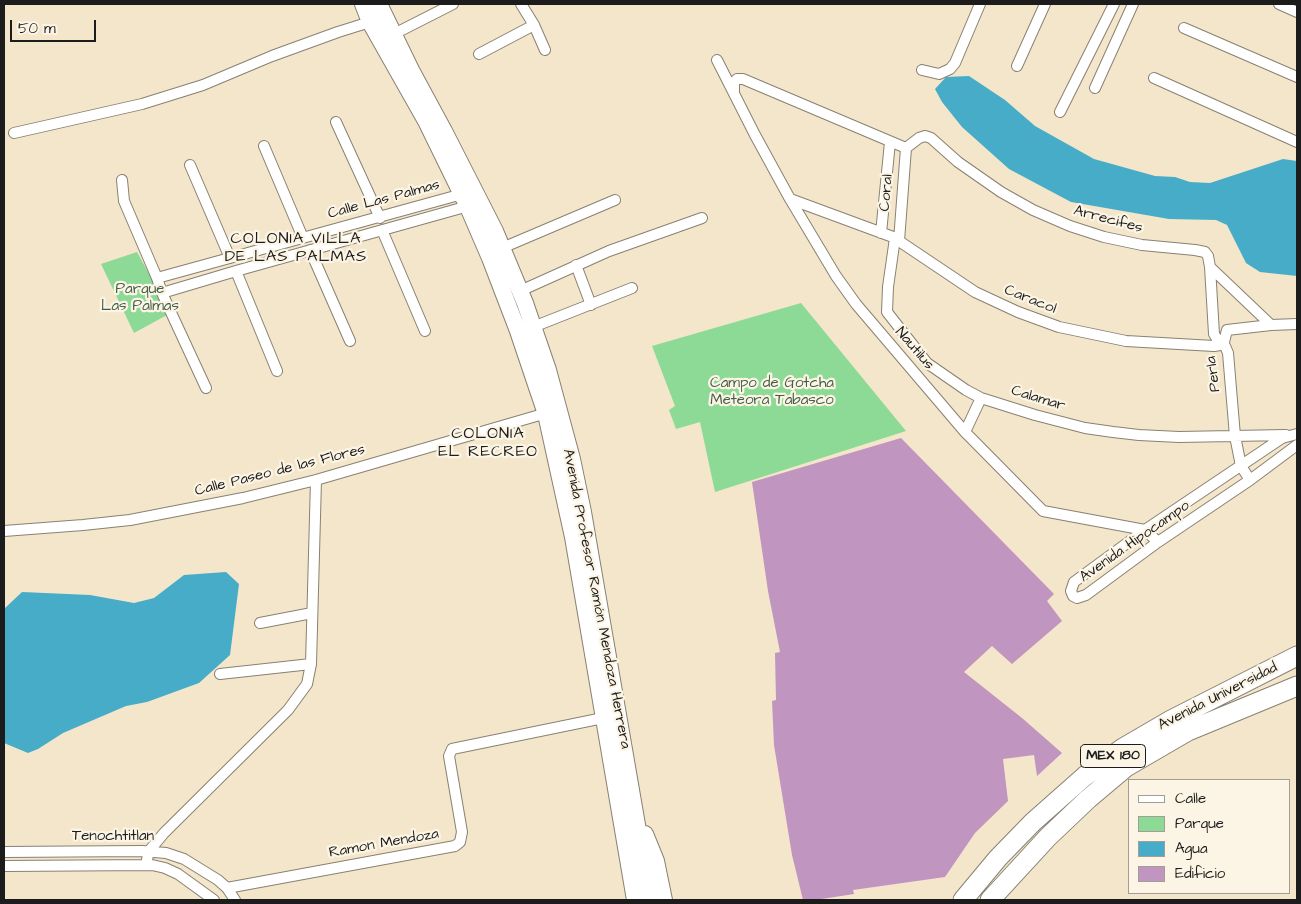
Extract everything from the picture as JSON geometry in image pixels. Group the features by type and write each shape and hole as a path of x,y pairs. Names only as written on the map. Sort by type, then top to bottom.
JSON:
{"highway":[{"name":"Avenida Universidad","path":"963,900 998,858 1033,822 1085,776 1123,748 1171,720 1297,656"},
{"name":"Avenida Universidad","path":"990,900 1048,837 1088,799 1126,767 1188,731 1297,686"}],"main road":[{"name":"Avenida Profesor Ramón Mendoza Herrera","path":"363,4 370,22 426,121 502,248 533,327 548,370 552,412 601,700 612,717"},
{"name":"Avenida Profesor Ramón Mendoza Herrera","path":"379,4 471,199 490,258 518,331 572,458 583,512 612,717 636,814"},
{"path":"612,717 635,900"},
{"path":"636,814 650,900"},
{"path":"636,814 656,861 664,900"}],"street":[{"path":"394,34 453,4"},
{"path":"521,4 534,25 545,50"},
{"path":"922,70 939,74 950,70 955,63 980,4"},
{"path":"1017,66 1045,4"},
{"path":"1060,112 1114,4"},
{"path":"1095,88 1133,4"},
{"path":"1279,4 1297,12"},
{"path":"14,134 142,104 370,22"},
{"path":"479,54 534,25"},
{"path":"1184,28 1297,77"},
{"name":"Nautilus","path":"717,60 790,200 836,276 856,304 966,432 1043,511 1146,530"},
{"path":"1154,78 1297,142"},
{"path":"736,98 734,82 737,79 743,79 906,148"},
{"path":"336,122 380,218"},
{"name":"Arrecifes","path":"906,148 919,138 928,136 981,178 1014,200 1052,219 1090,233 1142,245 1202,251 1208,256 1210,267 1271,325"},
{"name":"Coral","path":"881,233 890,142"},
{"path":"264,146 299,239 290,245 290,249 298,253"},
{"name":"Coral","path":"897,240 906,148"},
{"path":"190,165 230,258"},
{"path":"122,180 124,201 162,293 206,388"},
{"name":"Calle Las Palmas","path":"157,278 359,223 471,199"},
{"name":"Calle Las Palmas","path":"162,293 382,230 471,199"},
{"path":"502,248 615,200"},
{"name":"Caracol","path":"790,200 897,240 975,292 1018,312 1059,327 1126,341 1182,345 1214,346 1222,344"},
{"path":"520,291 609,251 702,218"},
{"path":"359,223 355,231 358,235 363,235"},
{"path":"341,228 346,229 348,233 345,240"},
{"path":"382,230 425,331"},
{"name":"Calamar","path":"897,240 889,278 887,312 927,364 960,387 981,398 1067,423 1113,432 1160,436 1294,434"},
{"path":"273,246 279,251 277,259"},
{"path":"310,250 350,341"},
{"path":"576,265 591,305"},
{"name":"Perla","path":"1210,267 1214,334 1228,353 1235,436 1241,466 1250,480"},
{"path":"236,271 277,371"},
{"path":"533,327 632,288"},
{"path":"1222,344 1225,339 1226,330 1297,324"},
{"path":"966,432 981,398"},
{"name":"Calle Paseo de las Flores","path":"4,531 83,525 156,516 243,498 316,480 552,412"},
{"name":"Avenida Hipocampo","path":"1294,434 1282,438 1146,530 1074,582 1071,591 1073,596 1077,598 1086,595 1297,445"},
{"path":"146,864 149,851 177,820 288,710 307,684 311,664 316,480"},
{"path":"1146,530 1158,542"},
{"path":"260,623 312,613"},
{"path":"220,674 311,664"},
{"name":"Ramon Mendoza","path":"227,888 455,846 460,842 462,832 449,756 452,749 612,717"},
{"name":"Tenochtitlan","path":"4,852 149,851 166,853 184,859 227,888 236,900"},
{"name":"Tenochtitlan","path":"4,866 146,864 158,866 178,874 214,900"}],"green space":[{"name":"Parque Las Palmas","path":"137,252 153,281 167,315 134,333 101,264"},
{"name":"Campo de Gotcha Meteora Tabasco","path":"801,303 906,431 715,492 700,422 676,429 669,410 675,406 652,346"}],"water":[{"path":"969,76 1005,100 1035,126 1094,159 1155,176 1175,177 1190,182 1210,183 1283,159 1297,161 1297,276 1260,272 1246,263 1227,225 1216,220 1169,219 1071,202 1009,169 962,127 942,102 935,89 946,77"},
{"path":"226,572 239,584 230,655 199,683 147,702 126,706 63,733 28,753 4,743 4,609 22,592 90,595 134,603 154,598 184,575"}],"building":[{"path":"901,438 1054,594 1047,601 1062,621 1012,664 992,646 964,672 1062,753 1037,776 1034,755 1003,759 1008,801 975,833 945,877 853,890 854,894 803,900 792,855 774,745 772,701 776,700 775,653 780,652 768,591 752,482"}],"district":[{"name":"COLONIA VILLA DE LAS PALMAS","path":"296,249"},
{"name":"COLONIA EL RECREO","path":"488,444"}]}
